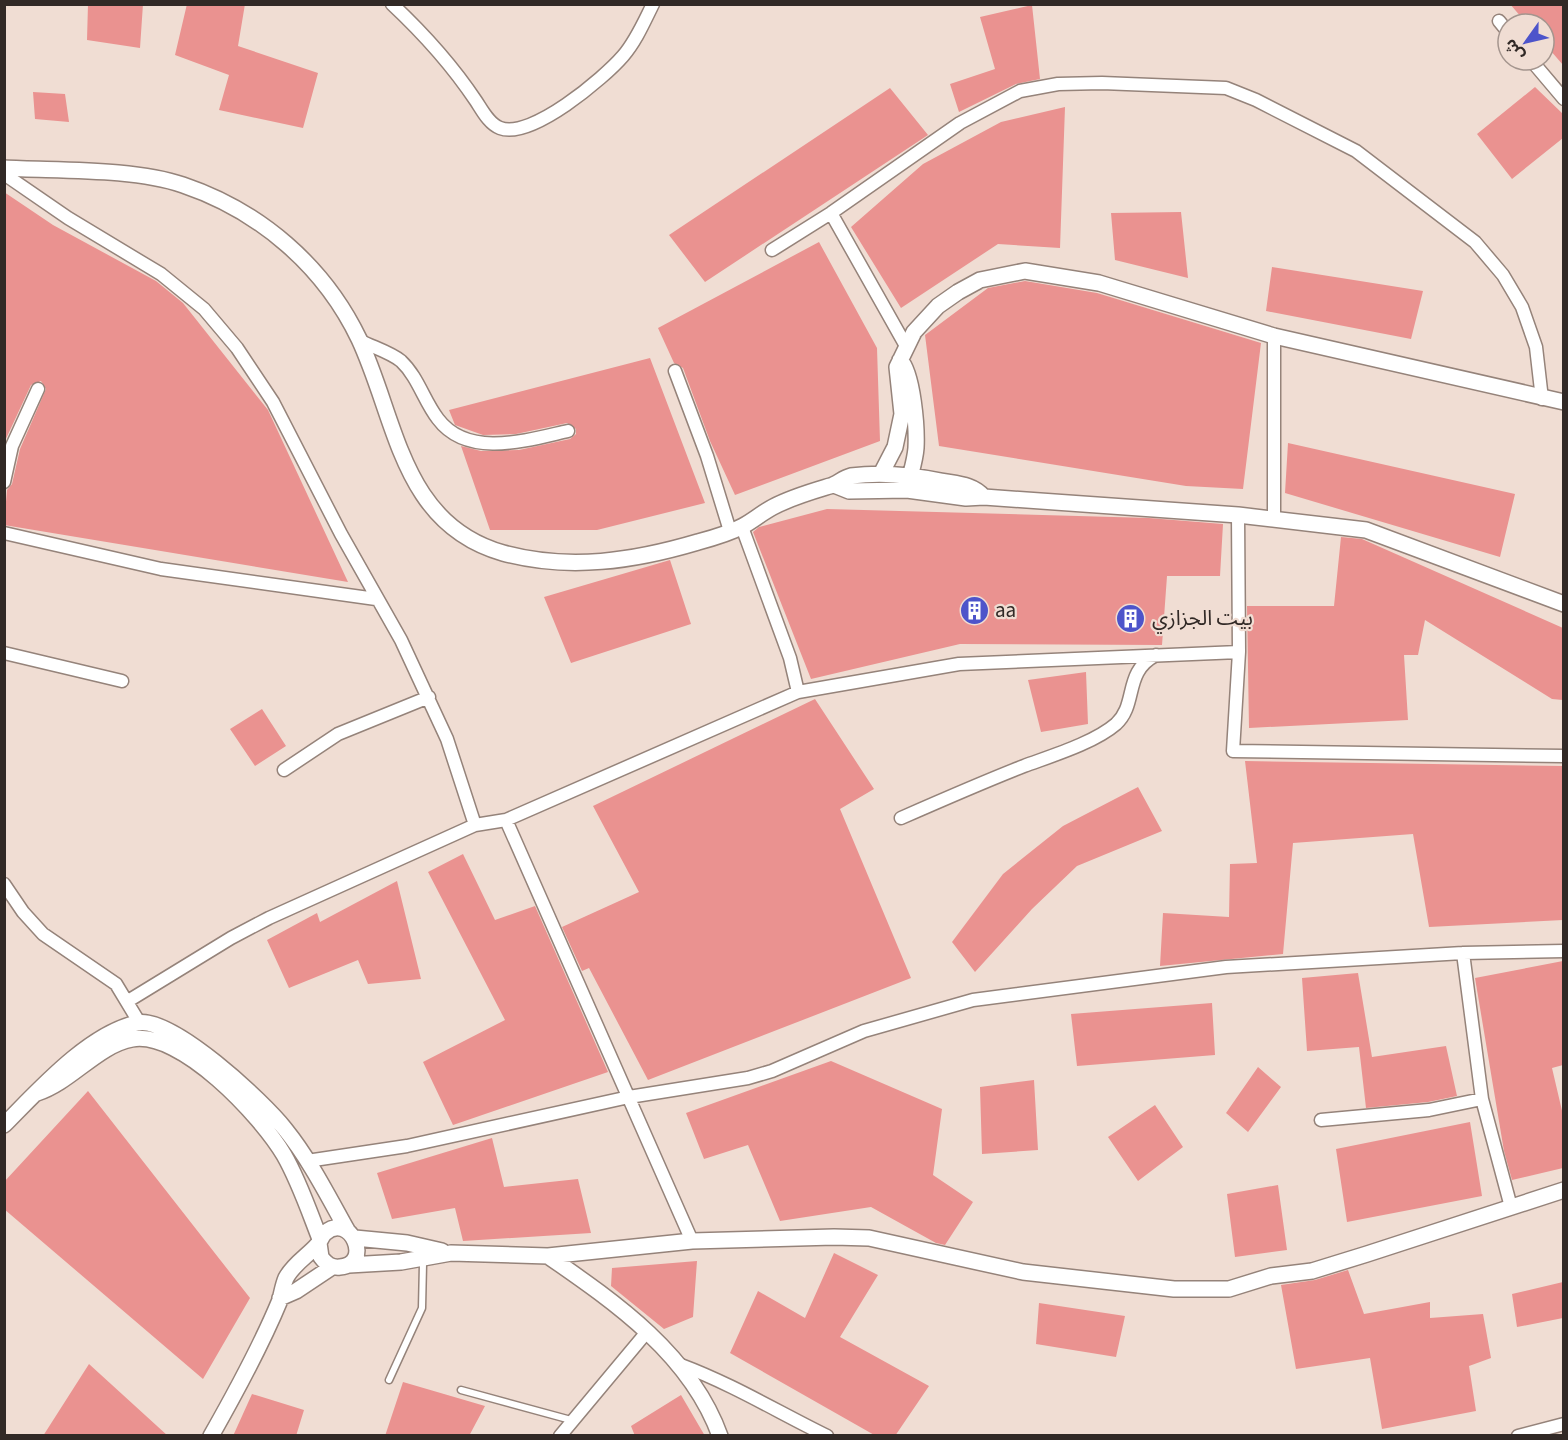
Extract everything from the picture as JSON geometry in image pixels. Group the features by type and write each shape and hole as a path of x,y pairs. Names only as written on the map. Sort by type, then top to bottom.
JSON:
{"street":[{"path":"392,4 438,50 487,117 500,128 509,130 519,129 546,117 610,70 631,46 653,4"},
{"path":"1541,72 1563,99"},
{"path":"772,250 831,213 960,123 1020,91 1058,84 1102,83 1226,88 1256,100 1356,151 1475,242 1503,275 1522,308 1536,347 1542,399"},
{"path":"4,168 150,178 179,183 208,194 262,224 308,264 334,296 359,340 409,475 439,515 479,543 526,558 575,564 648,555 736,529 791,498 834,485 851,476 881,474 966,498 984,497 1238,515 1365,530 1563,604"},
{"path":"4,174 68,218 162,274 219,325 273,402 376,599 401,640 447,739 475,825"},
{"path":"831,213 903,353 908,373 916,436 914,463 908,483"},
{"path":"881,474 895,447 900,425 901,396 897,372 903,353 931,314 958,292 980,280 1025,271 1061,275 1099,283 1274,336 1563,402"},
{"path":"1274,336 1274,519"},
{"path":"359,340 400,360 438,420 446,428 470,441 514,441 568,431"},
{"path":"675,371 736,529 790,658 798,692"},
{"path":"4,482 8,446 38,389"},
{"path":"834,485 849,490 908,483"},
{"path":"1238,515 1239,652 1233,751 1563,756"},
{"path":"4,533 161,569 376,599"},
{"path":"128,1001 231,938 269,918 475,825 506,820 798,692 959,664 1239,652"},
{"path":"4,653 122,681"},
{"path":"901,818 1058,753 1115,725 1124,710 1137,671 1144,661 1157,655"},
{"path":"284,770 338,734 429,697"},
{"path":"506,820 692,1241"},
{"path":"4,884 23,912 43,934 116,984 139,1022"},
{"path":"307,1161 407,1146 629,1097 748,1078 772,1071 864,1031 973,1000 1226,967 1463,953 1563,951"},
{"path":"1463,953 1482,1099 1511,1207"},
{"path":"4,1125 49,1078 104,1038 139,1022 151,1023 194,1046 252,1102 285,1156 320,1241 321,1257 332,1267"},
{"path":"37,1093 55,1087 122,1043 133,1039 147,1039 180,1052 207,1069 285,1129 307,1161 358,1247 356,1257 349,1264"},
{"path":"1321,1120 1429,1110 1482,1099"},
{"path":"212,1436 237,1391 280,1298 289,1272 332,1229 451,1253 548,1256 692,1241 869,1238 1023,1272 1174,1289 1229,1289 1271,1276 1323,1267 1563,1190"},
{"path":"280,1298 296,1292 332,1267 420,1259 451,1253"},
{"path":"548,1256 582,1280 681,1365 698,1389 720,1436"},
{"path":"560,1436 571,1420 646,1333"},
{"path":"681,1365 726,1382 776,1411 827,1436"},
{"path":"1518,1436 1563,1424"}],"lane":[{"path":"389,1380 422,1308 423,1264 420,1259"},
{"path":"461,1390 571,1420"}],"building":[{"path":"88,4 143,4 140,48 87,40"},
{"path":"187,4 245,4 238,46 318,73 303,128 219,110 229,75 175,55"},
{"path":"1510,4 1563,4 1563,65 1556,57 1556,12 1517,12"},
{"path":"1032,5 1040,79 1016,84 959,112 950,84 995,69 980,17"},
{"path":"1535,87 1563,114 1563,138 1512,179 1477,134"},
{"path":"890,88 928,135 705,282 669,235"},
{"path":"33,92 65,94 69,122 35,119"},
{"path":"1065,107 1060,248 998,244 901,308 851,227 923,164 1001,122"},
{"path":"4,192 53,225 156,281 183,303 268,410 348,582 4,525 7,490 12,484 20,449 46,389 41,381 31,385 4,443"},
{"path":"1181,212 1188,278 1115,260 1111,213"},
{"path":"819,242 877,348 880,441 735,495 710,441 683,368 674,363 658,328"},
{"path":"1272,267 1423,291 1411,339 1266,311"},
{"path":"1025,281 1097,293 1261,343 1243,489 1186,486 939,446 925,335 988,288"},
{"path":"650,358 705,503 597,530 490,530 461,446 481,451 519,450 570,439 576,434 576,429 567,423 516,434 483,435 455,425 449,410"},
{"path":"1288,443 1515,494 1500,557 1285,493"},
{"name":"aa","path":"827,509 1149,518 1223,524 1220,576 1167,576 1162,645 960,644 811,679 753,532 759,527"},
{"path":"1341,537 1362,539 1563,628 1563,700 1552,699 1425,620 1418,655 1404,655 1408,720 1249,728 1247,606 1334,606"},
{"path":"670,560 691,624 571,663 544,597"},
{"name":"aa","path":"1086,672 1088,724 1041,732 1028,680"},
{"path":"815,699 874,789 840,809 911,978 648,1080 589,968 582,971 562,927 639,892 593,806"},
{"path":"262,709 286,746 255,766 230,729"},
{"path":"1245,761 1563,766 1563,920 1429,927 1413,834 1293,843 1283,954 1160,966 1163,913 1229,917 1230,864 1257,863"},
{"path":"1138,787 1162,831 1077,866 1032,909 975,972 952,942 1003,874 1063,826"},
{"path":"463,854 495,920 535,906 608,1072 453,1125 423,1062 505,1020 428,872"},
{"path":"397,881 421,979 368,984 358,960 289,988 267,940 317,913 320,922"},
{"path":"1563,961 1563,1065 1552,1068 1563,1115 1563,1168 1512,1180 1504,1151 1475,978"},
{"path":"1358,973 1372,1057 1446,1046 1457,1096 1428,1102 1366,1108 1359,1047 1307,1051 1302,978"},
{"path":"1212,1003 1215,1055 1077,1066 1071,1014"},
{"path":"831,1061 942,1109 933,1175 973,1202 945,1245 936,1243 871,1207 780,1221 748,1145 704,1159 686,1113"},
{"path":"1258,1067 1281,1087 1248,1132 1226,1113"},
{"path":"1034,1080 1038,1150 982,1154 980,1087"},
{"path":"88,1091 250,1298 203,1379 4,1209 4,1182"},
{"path":"1155,1105 1183,1147 1138,1181 1108,1137"},
{"path":"1470,1122 1482,1196 1347,1222 1336,1149"},
{"path":"492,1138 504,1187 578,1179 591,1233 463,1241 455,1208 392,1219 377,1173"},
{"path":"1278,1185 1287,1250 1235,1257 1227,1194"},
{"path":"834,1253 878,1275 840,1337 929,1386 895,1436 876,1436 730,1353 758,1291 805,1318"},
{"path":"697,1261 693,1317 664,1329 611,1286 612,1268"},
{"path":"1348,1270 1364,1314 1430,1302 1430,1318 1483,1314 1491,1358 1469,1366 1476,1411 1382,1429 1370,1358 1296,1369 1281,1285 1315,1280"},
{"path":"1563,1282 1563,1318 1517,1327 1512,1294"},
{"path":"1039,1303 1125,1316 1116,1357 1036,1344"},
{"path":"89,1364 168,1436 43,1436"},
{"path":"403,1382 485,1406 469,1436 385,1436"},
{"path":"252,1394 304,1410 296,1436 233,1436"},
{"path":"681,1395 705,1436 635,1436 631,1426"}],"place":[{"name":"aa","path":"974,610"},
{"name":"بيت الجزازي","path":"1131,618"}]}
